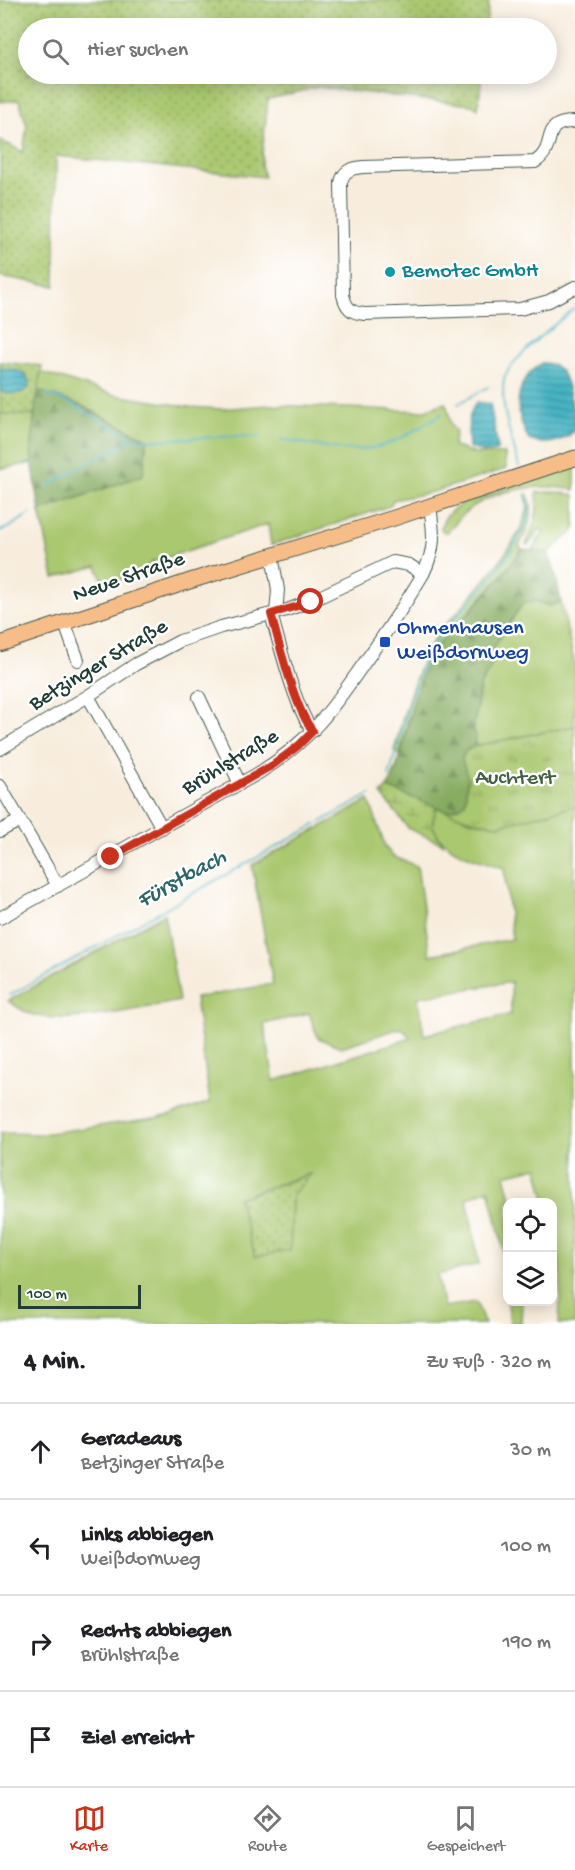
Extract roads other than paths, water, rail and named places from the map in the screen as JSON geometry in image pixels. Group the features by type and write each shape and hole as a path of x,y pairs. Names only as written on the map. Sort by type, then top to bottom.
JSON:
{"main road":[{"name":"Neue Straße","path":"0,644 575,458"}],"street":[{"path":"575,122 557,124 552,129 545,153 535,162 363,166 347,171 343,174 340,183 343,295 345,304 351,311 364,314 520,309 549,302 575,287"},
{"name":"Brühlstraße","path":"0,918 282,759 313,731 335,705 423,574 433,552 434,543 430,506"},
{"path":"273,555 278,590 274,613 301,708 307,724 313,731"},
{"name":"Betzinger Straße","path":"0,749 88,696 136,663 172,645 221,627 323,597 393,562 409,565 423,574"},
{"path":"65,624 78,660"},
{"path":"88,696 162,828"},
{"path":"199,697 240,783"},
{"path":"0,786 58,886"},
{"path":"0,831 20,821"}],"water":[{"path":"542,363 554,365 563,375 571,399 575,424 575,430 565,438 547,443 529,440 518,408 525,379"},
{"path":"0,368 16,370 24,374 29,382 29,388 15,394 0,391"},
{"path":"477,402 490,404 498,448 496,451 483,452 469,448 469,418"}],"waterway":[{"name":"Fürstbach","path":"519,467 503,401 504,380 514,362 575,308"},
{"path":"458,404 488,387"},
{"path":"46,394 72,404 133,438 154,440 261,437"},
{"path":"280,439 335,449 377,447 403,437 442,414"},
{"path":"47,486 133,438"},
{"name":"Fürstbach","path":"389,776 415,683 428,654 439,636 488,582 512,549 527,522 529,509 526,496"},
{"path":"0,531 31,513"},
{"name":"Fürstbach","path":"10,995 371,794"}],"place":[{"name":"Bemotec GmbH","path":"390,272"},
{"name":"Ohmenhausen Weißdornweg","path":"385,642"}],"park label":[{"name":"Auchtert","path":"515,779"}]}
